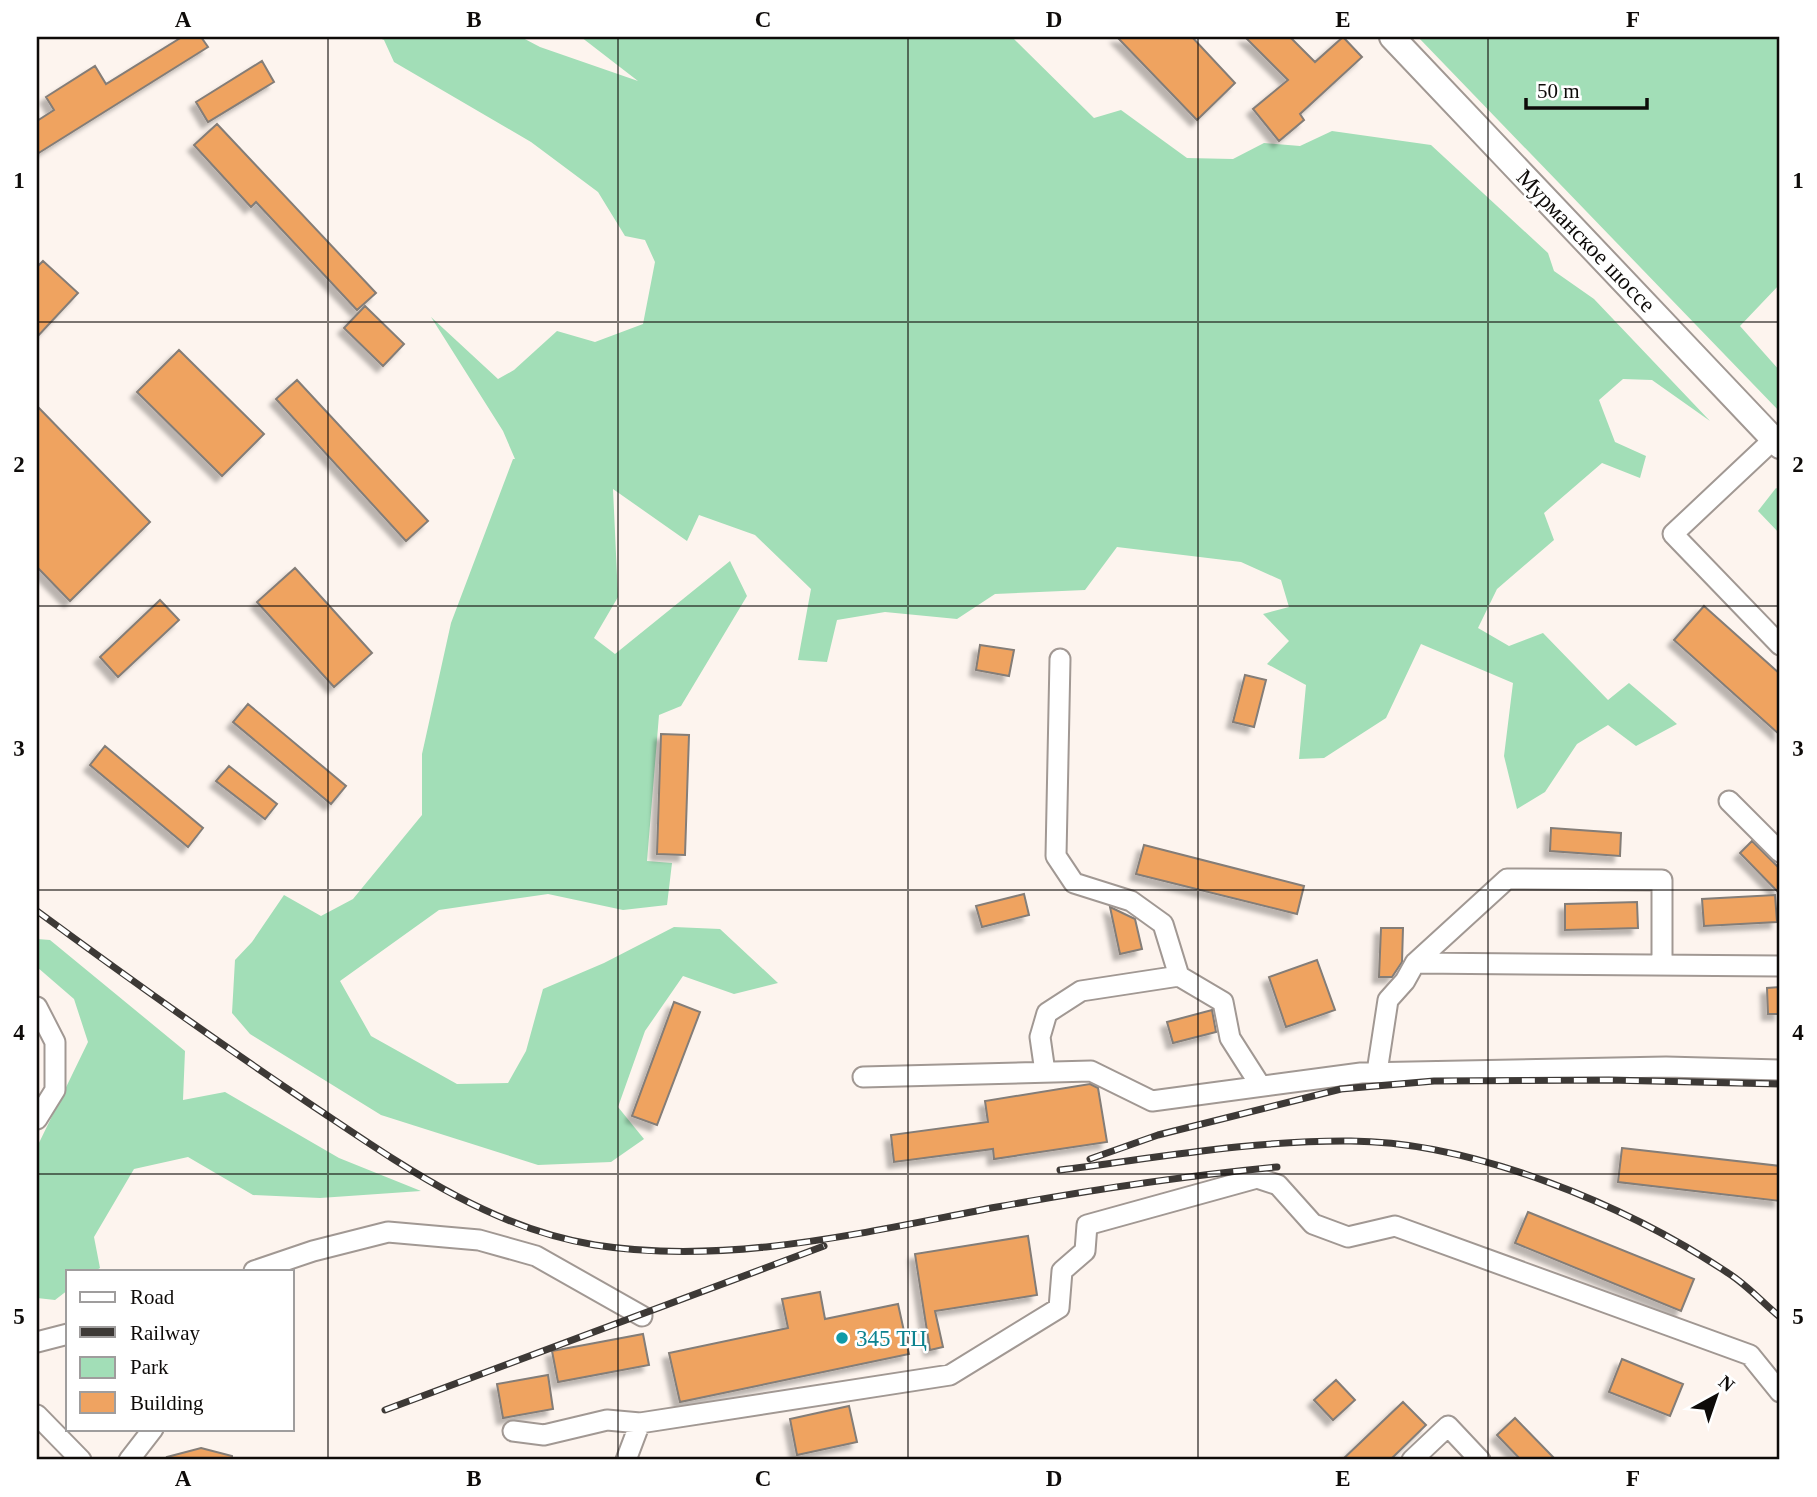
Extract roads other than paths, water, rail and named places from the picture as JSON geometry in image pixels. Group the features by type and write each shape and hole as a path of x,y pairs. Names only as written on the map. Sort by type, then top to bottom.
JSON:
{"main road":[{"name":"Мурманское шоссе","path":"1391,37 1777,443"}],"street":[{"path":"1777,443 1673,534 1780,645"},
{"path":"1060,659 1056,856 1074,883 1131,901 1163,924 1179,976"},
{"path":"1729,800 1780,852"},
{"path":"1377,1073 1388,1000 1405,981 1415,963 1507,879 1662,880 1661,965"},
{"path":"1415,963 1780,966"},
{"path":"1045,1072 1040,1037 1047,1013 1081,991 1179,976 1223,1002 1230,1038 1261,1085"},
{"path":"37,1007 55,1042 55,1090 37,1119"},
{"path":"863,1077 1091,1071 1152,1101 1261,1085 1377,1073 1667,1067 1780,1070"},
{"path":"513,1431 544,1435 607,1420 640,1423 950,1376 1059,1308 1062,1270 1085,1251 1087,1225 1257,1178 1278,1185 1313,1224 1348,1237 1395,1226 1750,1355 1780,1392"},
{"path":"257,1270 313,1251 388,1232 479,1240 536,1256 642,1316"},
{"path":"37,1342 66,1335"},
{"path":"37,1415 81,1460"},
{"path":"626,1460 640,1423"},
{"path":"1412,1460 1448,1426 1480,1460"},
{"path":"129,1460 152,1430"}],"railway":[{"path":"37,911 243,1058 413,1171 482,1209 556,1237 595,1245 645,1250 746,1249 847,1236 1102,1189 1277,1167"},
{"path":"1090,1159 1158,1135 1341,1089 1434,1081 1609,1080 1780,1084"},
{"path":"1060,1170 1205,1151 1315,1141 1398,1144 1447,1152 1547,1182 1643,1224 1735,1278 1780,1317"},
{"path":"385,1410 824,1246"}],"place":[{"name":"345 ТЦ","path":"842,1338"}]}
